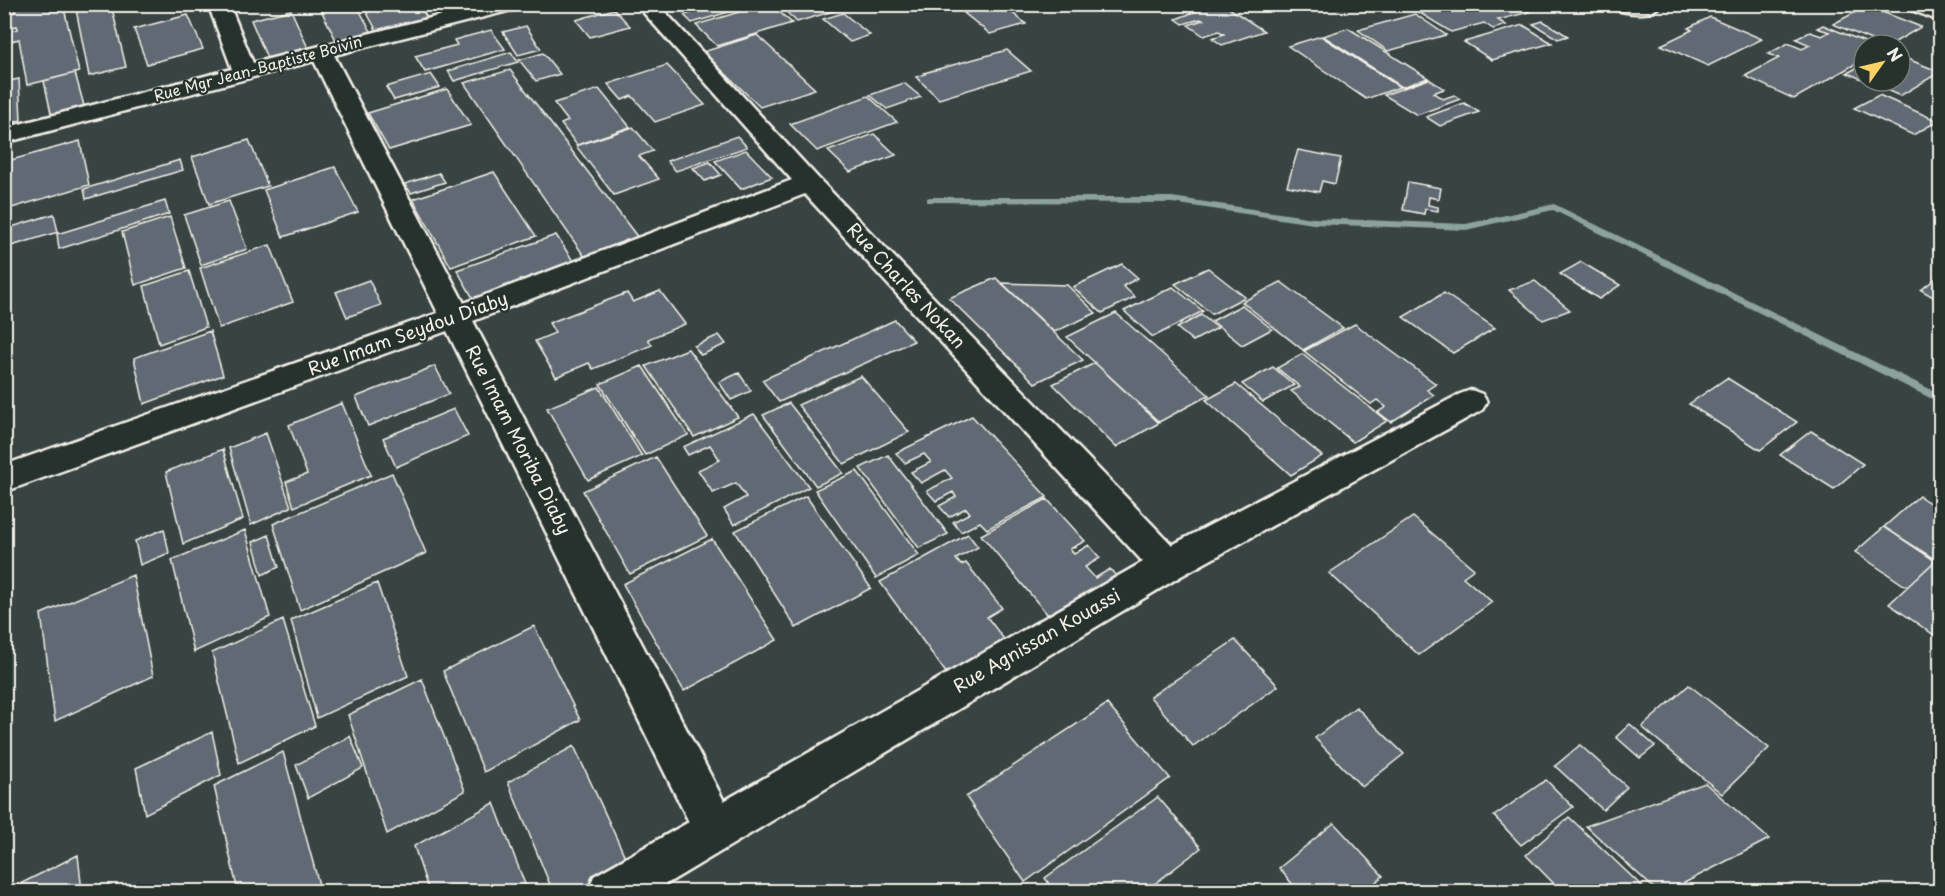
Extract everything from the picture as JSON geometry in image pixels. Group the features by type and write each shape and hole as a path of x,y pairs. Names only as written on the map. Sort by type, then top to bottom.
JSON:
{"street":[{"path":"218,4 246,72"},
{"name":"Rue Mgr Jean-Baptiste Boivin","path":"4,136 513,4"},
{"name":"Rue Charles Nokan","path":"646,4 809,183 1168,565"},
{"path":"1616,4 1644,7 1651,4"},
{"path":"1913,4 1941,15"},
{"name":"Rue Imam Moriba Diaby","path":"321,52 715,828"},
{"name":"Rue Imam Seydou Diaby","path":"4,479 456,317 809,183"},
{"name":"Rue Agnissan Kouassi","path":"610,891 1168,565 1471,402"}],"building":[{"path":"4,4 63,4 79,72 27,85 19,39 4,43 4,32 18,29 17,26 4,29 4,15 15,12 14,6 4,8"},
{"path":"75,4 111,4 126,67 89,76"},
{"path":"318,4 356,4 374,37 339,46"},
{"path":"362,4 419,4 428,20 378,33"},
{"path":"685,4 716,4 693,12"},
{"path":"721,4 755,4 692,23 684,15"},
{"path":"770,4 792,23 717,46 696,25"},
{"path":"778,4 857,4 797,22"},
{"path":"994,4 1002,4 1026,24 990,34 964,13"},
{"path":"1223,4 1264,31 1222,45 1212,38 1224,34 1219,31 1204,36 1188,25 1203,20 1183,24 1176,19 1202,9 1196,6"},
{"path":"1451,4 1517,4 1529,12 1498,20 1506,25 1493,29 1484,23 1451,32 1420,13"},
{"path":"1867,6 1921,27 1911,33 1854,33 1833,24"},
{"path":"614,9 630,26 590,37 576,20"},
{"path":"291,10 308,48 267,58 251,20"},
{"path":"843,13 870,35 850,42 823,19"},
{"path":"1415,14 1446,35 1388,51 1358,30"},
{"path":"188,15 203,49 147,64 134,29"},
{"path":"1710,17 1762,39 1708,66 1661,45 1692,30 1688,28"},
{"path":"1543,21 1568,36 1558,39 1533,24"},
{"path":"1523,25 1552,43 1492,60 1464,42"},
{"path":"1823,25 1852,37 1852,66 1794,99 1745,76 1779,58 1768,54 1788,43 1802,49 1810,45 1796,39 1810,32 1822,36 1829,32 1817,28"},
{"path":"526,26 541,49 518,55 503,32"},
{"path":"1348,28 1428,78 1402,87 1323,36"},
{"path":"491,30 505,49 425,72 415,56 457,45 454,40"},
{"path":"757,35 815,89 760,107 703,52"},
{"path":"1321,36 1400,87 1366,99 1288,46"},
{"path":"1007,50 1031,71 939,99 916,77 924,73"},
{"path":"511,52 518,62 454,81 448,71"},
{"path":"543,53 560,74 536,81 519,60"},
{"path":"1912,61 1940,72 1912,89"},
{"path":"667,65 705,105 655,122 632,96 622,100 608,84"},
{"path":"510,70 642,243 589,263 464,83"},
{"path":"75,73 86,113 53,122 44,81"},
{"path":"431,74 440,87 394,100 386,87"},
{"path":"19,79 21,120 4,125 4,82"},
{"path":"1429,79 1444,89 1433,93 1443,99 1454,95 1460,99 1417,115 1384,95"},
{"path":"904,83 921,97 887,109 870,95"},
{"path":"447,89 471,125 389,150 368,113"},
{"path":"599,89 630,127 577,145 561,124 568,121 554,103"},
{"path":"1879,95 1938,121 1913,135 1854,108"},
{"path":"868,96 897,122 817,151 790,124"},
{"path":"1464,103 1479,112 1440,126 1426,117"},
{"path":"633,127 653,151 639,156 659,179 614,195 576,146"},
{"path":"874,134 896,155 850,172 828,151"},
{"path":"737,136 747,147 676,171 667,161"},
{"path":"249,140 268,186 209,204 192,157"},
{"path":"80,141 89,185 5,210 4,162"},
{"path":"746,150 772,177 741,189 715,161"},
{"path":"1298,150 1341,158 1335,184 1322,181 1319,192 1287,186"},
{"path":"180,160 183,170 86,199 84,189"},
{"path":"710,162 721,175 705,181 693,168"},
{"path":"335,167 358,212 283,237 264,190"},
{"path":"494,172 536,236 451,267 413,199"},
{"path":"439,173 445,182 411,193 405,184"},
{"path":"1408,182 1441,188 1439,199 1429,197 1428,205 1438,207 1438,211 1425,209 1424,214 1403,210"},
{"path":"165,201 169,214 59,249 57,234"},
{"path":"229,201 247,249 201,265 184,215"},
{"path":"54,214 58,232 8,247 5,229"},
{"path":"170,217 186,268 135,285 122,232"},
{"path":"556,235 577,267 477,305 457,270"},
{"path":"270,245 293,302 219,328 200,268"},
{"path":"1581,262 1620,285 1599,299 1560,274"},
{"path":"1122,264 1138,278 1123,286 1135,297 1102,313 1073,287"},
{"path":"1208,268 1245,297 1212,314 1175,284"},
{"path":"189,271 206,327 159,344 144,286"},
{"path":"1940,275 1940,301 1921,290"},
{"path":"996,278 1083,360 1035,383 949,298"},
{"path":"369,280 381,305 347,317 336,292"},
{"path":"1535,281 1570,310 1543,320 1509,290"},
{"path":"1281,282 1343,328 1303,350 1242,302"},
{"path":"1002,283 1067,285 1096,313 1054,332"},
{"path":"1173,287 1203,311 1153,337 1124,311"},
{"path":"660,291 685,324 648,339 652,345 593,369 589,363 556,377 535,341 555,333 549,323 627,293 633,302"},
{"path":"1444,293 1495,328 1453,353 1403,317"},
{"path":"1242,305 1272,329 1242,345 1212,321"},
{"path":"1116,313 1209,395 1159,422 1067,337"},
{"path":"1201,315 1218,328 1193,341 1177,328"},
{"path":"895,320 914,341 779,402 762,380"},
{"path":"1355,324 1436,384 1427,390 1434,395 1391,422 1378,412 1386,407 1377,400 1371,404 1304,351"},
{"path":"210,331 223,375 144,404 134,358"},
{"path":"719,335 726,344 701,355 694,346"},
{"path":"688,349 738,417 694,437 646,366"},
{"path":"1302,354 1387,421 1353,442 1291,391 1300,387 1277,368"},
{"path":"1095,363 1159,423 1116,447 1053,384"},
{"path":"435,366 449,394 368,426 356,397"},
{"path":"642,366 688,435 645,455 600,384"},
{"path":"1273,367 1294,385 1263,402 1242,384"},
{"path":"739,373 751,391 731,400 719,382"},
{"path":"861,376 909,432 844,464 798,405"},
{"path":"1727,378 1797,422 1760,450 1689,404"},
{"path":"1236,384 1322,456 1291,475 1206,400"},
{"path":"599,387 642,456 588,480 547,408"},
{"path":"342,403 371,475 294,507 286,482 307,474 289,425"},
{"path":"789,403 843,473 816,486 763,415"},
{"path":"454,409 468,436 396,467 383,438"},
{"path":"754,414 809,487 734,525 724,509 746,497 736,483 713,493 698,470 720,460 710,445 688,455 683,447"},
{"path":"972,416 1047,497 987,529 980,522 961,532 953,522 970,513 966,508 949,517 939,506 956,497 953,492 936,501 927,491 952,478 945,470 921,483 911,472 931,462 924,454 905,463 896,453"},
{"path":"1811,431 1863,464 1834,489 1780,455"},
{"path":"266,433 291,507 251,525 229,448"},
{"path":"223,449 243,519 183,544 166,472"},
{"path":"888,455 948,534 919,548 860,468"},
{"path":"656,457 707,536 630,574 583,491"},
{"path":"857,471 919,555 876,578 815,490"},
{"path":"392,473 426,553 300,610 273,524"},
{"path":"1940,491 1940,507 1930,500"},
{"path":"806,496 871,588 796,628 735,531"},
{"path":"1919,496 1940,510 1940,564 1884,527"},
{"path":"1047,499 1085,541 1070,549 1074,554 1089,545 1100,558 1085,567 1095,578 1110,569 1120,580 1052,620 981,535"},
{"path":"1413,517 1474,569 1463,577 1492,602 1419,655 1329,573"},
{"path":"1884,527 1936,560 1907,587 1855,552"},
{"path":"164,529 169,553 140,565 135,541"},
{"path":"245,530 270,617 194,652 172,560"},
{"path":"968,534 978,547 956,559 961,565 966,563 1002,608 987,617 1010,647 952,681 880,582"},
{"path":"269,535 279,567 262,575 253,542"},
{"path":"712,539 777,640 684,691 623,584"},
{"path":"1936,560 1940,564 1940,639 1889,604"},
{"path":"133,575 153,676 55,721 41,614"},
{"path":"377,583 408,676 317,718 291,620"},
{"path":"283,620 315,726 239,763 212,653"},
{"path":"534,626 580,720 484,772 443,671"},
{"path":"1235,640 1278,686 1193,746 1150,697"},
{"path":"422,679 465,791 387,834 348,715"},
{"path":"1689,685 1769,748 1722,794 1642,727"},
{"path":"1107,704 1170,778 1025,882 966,797"},
{"path":"1356,707 1404,754 1362,787 1315,738"},
{"path":"1630,724 1655,746 1640,758 1616,737"},
{"path":"212,732 221,775 145,814 136,768"},
{"path":"350,736 363,768 308,798 296,765"},
{"path":"1580,745 1627,787 1603,810 1555,766"},
{"path":"574,746 627,861 576,892 553,892 508,782"},
{"path":"283,752 321,892 238,892 214,786"},
{"path":"1546,780 1573,807 1521,845 1494,816"},
{"path":"1705,783 1769,839 1667,892 1658,892 1586,826"},
{"path":"1158,797 1201,848 1144,892 1054,892 1045,878"},
{"path":"494,803 528,892 429,892 414,846"},
{"path":"1569,817 1648,892 1562,892 1526,855"},
{"path":"1334,823 1383,876 1364,892 1299,892 1279,868"},
{"path":"78,855 82,892 16,892 16,886"}],"waterway":[{"path":"930,200 1172,200 1313,221 1466,227 1554,207 1940,399"}]}
